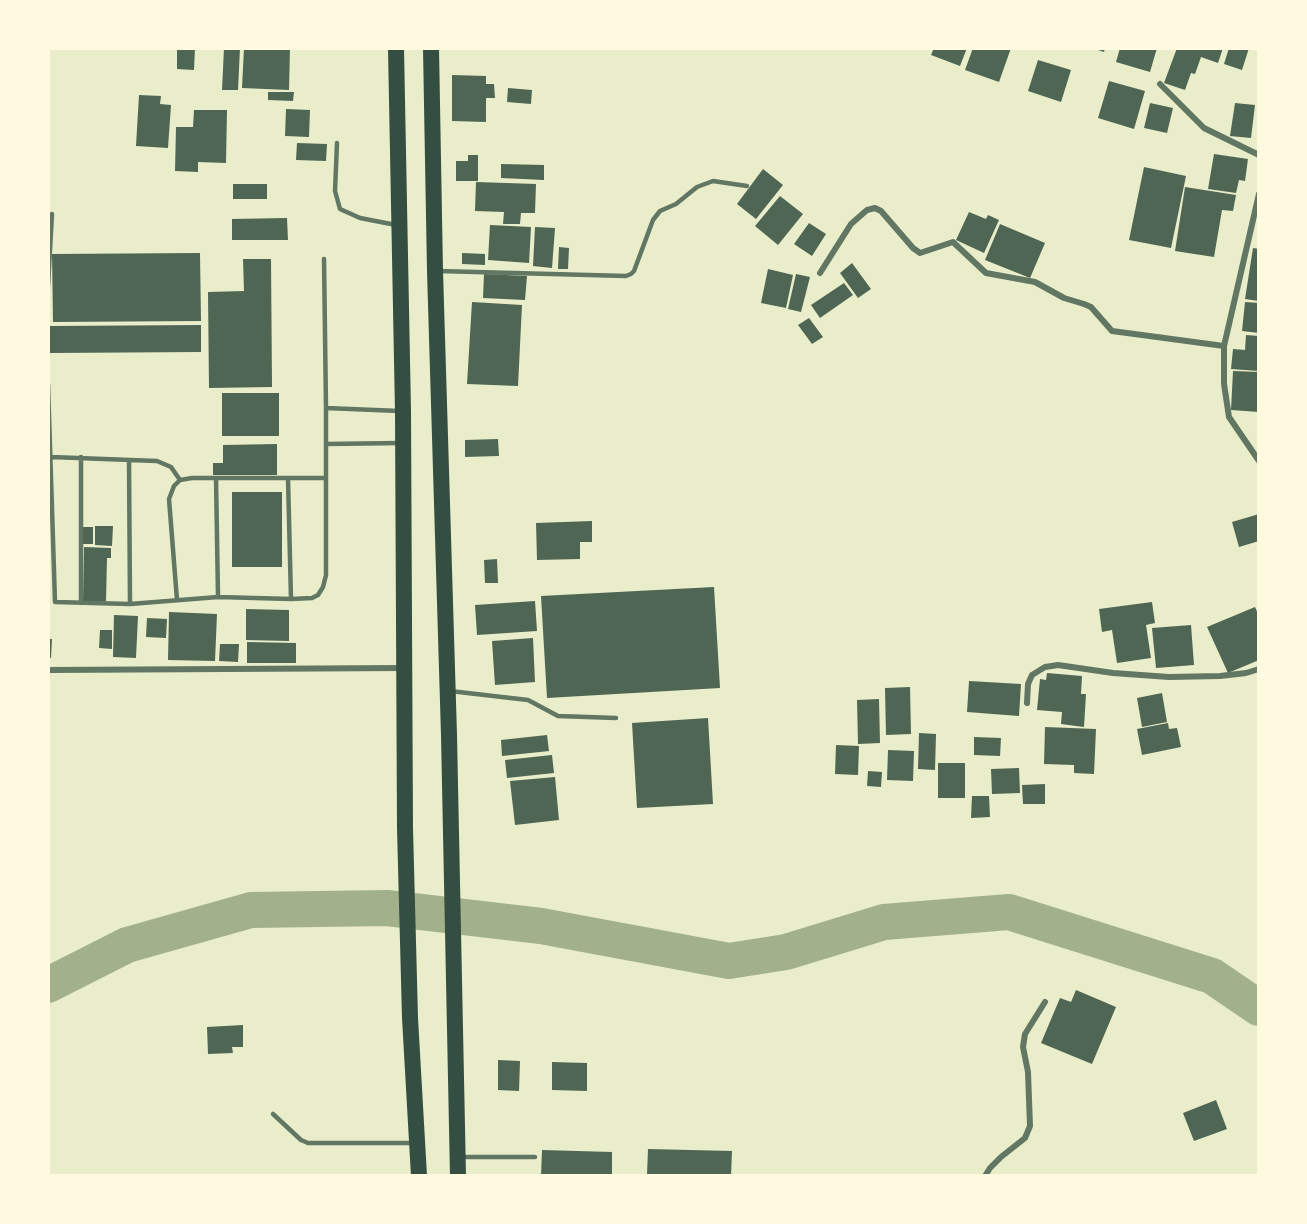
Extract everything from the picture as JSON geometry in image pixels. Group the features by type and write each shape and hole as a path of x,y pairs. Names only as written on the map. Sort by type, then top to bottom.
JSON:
{"highway":[{"path":"396,48 404,412 405,828 419,1176"},
{"path":"431,48 456,1014 458,1176"}],"street":[{"path":"1160,84 1204,128 1259,155"},
{"path":"1259,194 1224,346 1224,384 1229,417 1259,460"},
{"path":"820,273 851,224 867,210 875,208 881,211 913,248 921,253 953,242 986,273 1035,282 1064,298 1084,304 1091,308 1112,331 1224,346"},
{"path":"1251,228 1259,230"},
{"path":"1027,703 1028,684 1032,675 1046,667 1058,665 1113,673 1169,677 1220,676 1259,669"},
{"path":"48,670 404,668"},
{"path":"985,1176 1001,1157 1025,1138 1030,1126 1028,1072 1023,1047 1025,1034 1045,1002"}],"lane":[{"path":"337,143 335,190 340,209 360,218 399,225"},
{"path":"435,271 626,276 634,271 653,220 660,211 676,204 697,187 714,182 747,186"},
{"path":"48,286 52,214"},
{"path":"48,601 130,604 218,597 291,599 312,598 318,595 326,575 324,259"},
{"path":"48,384 55,602"},
{"path":"326,408 404,412"},
{"path":"326,444 403,443"},
{"path":"51,457 165,463 175,471 180,480"},
{"path":"81,457 81,603"},
{"path":"129,460 130,604"},
{"path":"216,478 218,597"},
{"path":"288,478 291,599"},
{"path":"177,600 170,499 174,486 180,480 326,478"},
{"path":"447,690 528,700 558,716 616,718"},
{"path":"273,1114 301,1140 308,1143 417,1143"},
{"path":"458,1157 535,1157"}],"building":[{"path":"177,48 195,48 194,70 177,69"},
{"path":"224,48 240,48 238,90 222,90"},
{"path":"244,48 290,48 289,90 242,88"},
{"path":"934,48 967,48 960,66 931,55"},
{"path":"973,48 1011,48 999,82 965,70"},
{"path":"1092,48 1105,48 1104,52"},
{"path":"1120,48 1157,48 1150,72 1116,62"},
{"path":"1177,48 1223,48 1218,63 1201,57 1195,74 1191,73 1185,90 1164,83"},
{"path":"1229,48 1249,48 1242,70 1224,64"},
{"path":"1038,60 1071,70 1061,102 1028,91"},
{"path":"452,75 486,76 486,84 494,84 495,98 486,98 486,122 452,121"},
{"path":"1109,81 1145,91 1134,129 1098,118"},
{"path":"508,88 532,90 531,104 507,102"},
{"path":"268,92 294,92 293,101 268,100"},
{"path":"139,95 161,96 160,104 171,105 168,148 136,146"},
{"path":"1150,103 1173,108 1167,133 1144,128"},
{"path":"1235,103 1255,105 1251,138 1230,136"},
{"path":"286,109 310,110 309,137 285,136"},
{"path":"194,110 227,110 226,163 198,162 198,172 175,171 176,127 193,127"},
{"path":"297,143 327,144 326,161 296,160"},
{"path":"1214,154 1248,159 1245,181 1239,180 1236,193 1208,189"},
{"path":"468,155 478,155 478,181 456,181 456,161 468,161"},
{"path":"501,164 544,165 544,180 501,178"},
{"path":"1144,167 1186,176 1171,248 1129,240"},
{"path":"763,169 783,185 756,219 737,204"},
{"path":"476,182 536,184 535,213 521,213 520,224 503,224 504,212 475,211"},
{"path":"233,184 267,184 267,199 233,199"},
{"path":"1185,187 1236,195 1233,211 1222,210 1214,257 1175,251"},
{"path":"780,196 803,214 778,245 755,226"},
{"path":"969,212 986,219 988,215 999,220 984,253 956,240"},
{"path":"287,218 288,240 232,240 232,219"},
{"path":"809,223 826,234 812,256 794,244"},
{"path":"1000,224 1045,243 1030,278 985,260"},
{"path":"490,225 531,227 529,263 488,260"},
{"path":"535,227 555,228 552,268 533,266"},
{"path":"559,247 569,248 568,269 558,269"},
{"path":"1253,248 1259,249 1259,301 1245,299"},
{"path":"200,253 201,321 53,322 52,254"},
{"path":"462,253 485,254 485,265 462,264"},
{"path":"243,259 271,259 272,387 209,388 208,292 244,291"},
{"path":"852,263 871,289 858,298 840,273"},
{"path":"768,269 793,275 786,308 761,303"},
{"path":"484,274 527,276 525,300 483,298"},
{"path":"796,274 810,277 801,312 788,309"},
{"path":"844,283 853,295 820,318 811,305"},
{"path":"472,302 522,305 518,386 467,384"},
{"path":"1245,302 1259,303 1259,333 1242,331"},
{"path":"809,318 823,337 812,344 798,325"},
{"path":"201,325 201,352 50,353 50,326"},
{"path":"1246,335 1259,336 1259,371 1231,369 1233,349 1245,350"},
{"path":"1233,371 1259,372 1259,412 1231,410"},
{"path":"222,393 279,393 279,436 222,436"},
{"path":"498,439 499,456 465,457 465,440"},
{"path":"277,444 277,475 213,475 213,463 223,463 223,445"},
{"path":"232,492 282,492 282,567 232,567"},
{"path":"1259,514 1259,541 1239,547 1232,522"},
{"path":"592,521 592,542 580,542 580,559 537,560 536,523"},
{"path":"95,526 113,526 112,546 95,545"},
{"path":"83,527 93,527 93,544 83,544"},
{"path":"84,547 111,548 111,558 107,558 106,601 83,601"},
{"path":"497,559 498,583 485,583 484,560"},
{"path":"714,587 720,688 547,698 541,596"},
{"path":"535,601 537,631 477,635 475,605"},
{"path":"1152,602 1155,623 1146,625 1151,658 1117,663 1112,630 1102,632 1099,609"},
{"path":"1255,607 1259,616 1259,660 1228,673 1207,627"},
{"path":"246,609 289,610 289,641 246,640"},
{"path":"169,612 217,614 215,661 168,660"},
{"path":"114,615 138,616 136,658 113,657"},
{"path":"147,618 167,619 166,638 146,637"},
{"path":"1191,625 1194,665 1156,668 1152,628"},
{"path":"100,630 112,630 112,649 99,648"},
{"path":"533,638 535,682 495,685 492,641"},
{"path":"48,639 52,639 51,658 48,658"},
{"path":"247,642 296,643 296,663 247,663"},
{"path":"220,644 239,644 238,662 219,661"},
{"path":"1047,673 1082,676 1081,694 1086,694 1084,727 1061,724 1062,712 1037,710 1040,679 1046,680"},
{"path":"969,681 1021,684 1019,716 967,712"},
{"path":"910,687 911,734 886,735 885,688"},
{"path":"1162,693 1167,722 1142,727 1137,698"},
{"path":"879,699 880,743 858,744 857,700"},
{"path":"708,718 713,804 637,808 632,723"},
{"path":"1168,723 1169,729 1177,728 1181,747 1142,755 1137,729"},
{"path":"1045,727 1096,729 1094,774 1074,773 1074,765 1044,764"},
{"path":"919,733 936,734 935,770 918,769"},
{"path":"547,735 549,751 502,756 501,740"},
{"path":"974,737 1001,738 1000,756 974,755"},
{"path":"836,745 859,746 858,775 835,774"},
{"path":"888,750 914,751 913,781 887,780"},
{"path":"552,755 554,773 507,778 505,760"},
{"path":"938,763 965,763 965,798 938,798"},
{"path":"1019,768 1020,793 992,794 991,769"},
{"path":"868,771 882,772 881,787 867,786"},
{"path":"555,777 559,820 515,825 510,781"},
{"path":"1045,784 1045,804 1023,804 1022,785"},
{"path":"972,796 989,796 990,817 971,818"},
{"path":"1076,990 1116,1007 1092,1064 1041,1043 1060,998 1071,1002"},
{"path":"243,1025 243,1047 232,1047 233,1053 208,1054 207,1027"},
{"path":"498,1060 520,1061 519,1091 498,1090"},
{"path":"552,1062 587,1063 587,1091 552,1090"},
{"path":"1216,1100 1227,1129 1194,1141 1183,1113"},
{"path":"648,1149 732,1151 731,1176 647,1175"},
{"path":"542,1150 612,1152 612,1176 541,1176"}],"waterway":[{"path":"48,985 127,945 251,910 387,908 541,926 729,961 786,952 884,922 1009,912 1212,976 1259,1008"}]}
